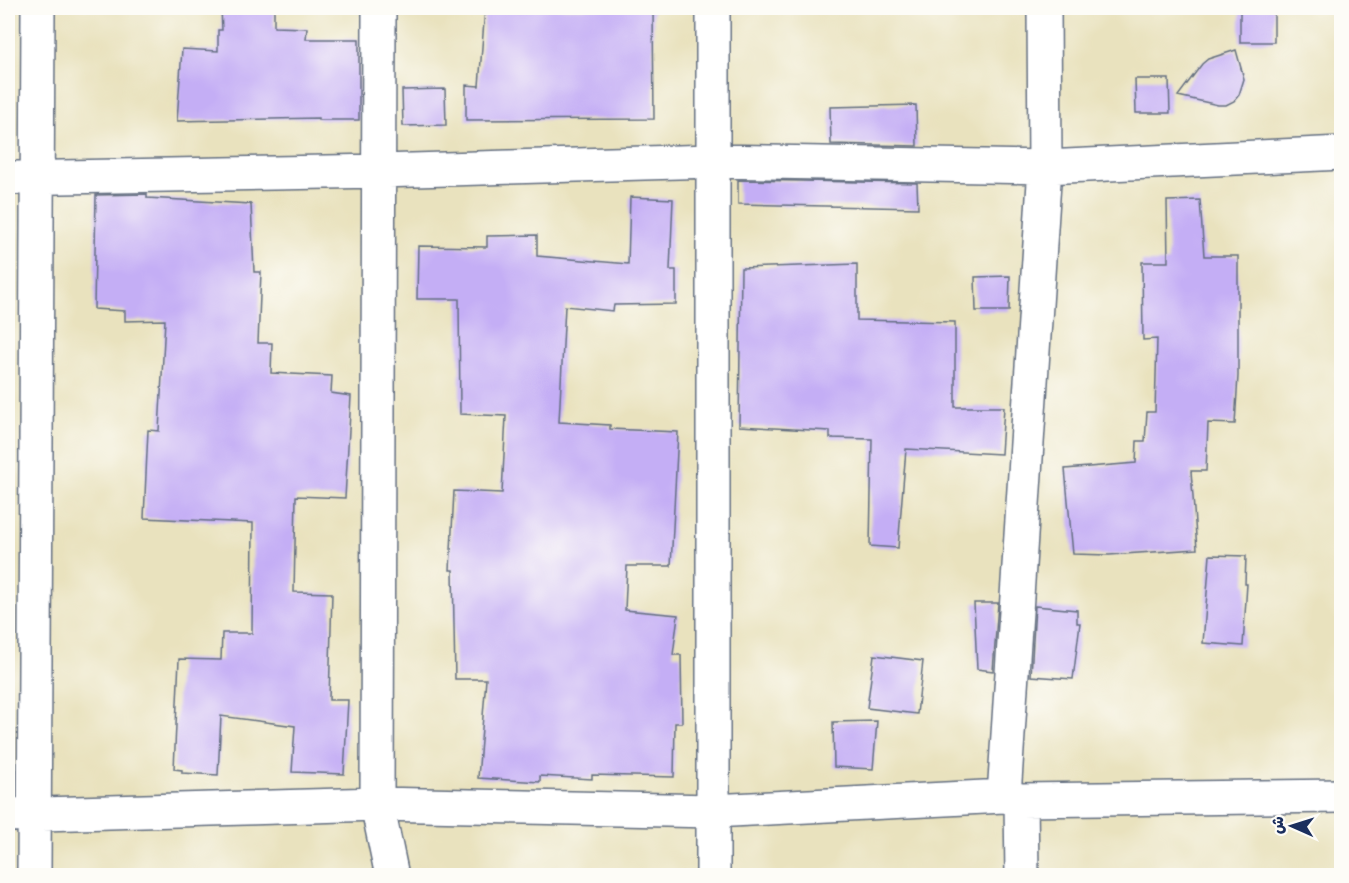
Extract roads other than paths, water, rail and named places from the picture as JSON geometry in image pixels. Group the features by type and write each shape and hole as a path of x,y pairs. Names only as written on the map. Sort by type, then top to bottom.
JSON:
{"street":[{"path":"34,876 21,814 22,177 38,8"},
{"path":"379,8 377,804 392,876"},
{"path":"713,8 713,876"},
{"path":"1022,876 1012,798 1045,167 1044,8"},
{"path":"22,177 380,171 712,161 1045,167 1341,153"},
{"path":"21,814 377,804 713,811 1012,798 1341,796"}]}
